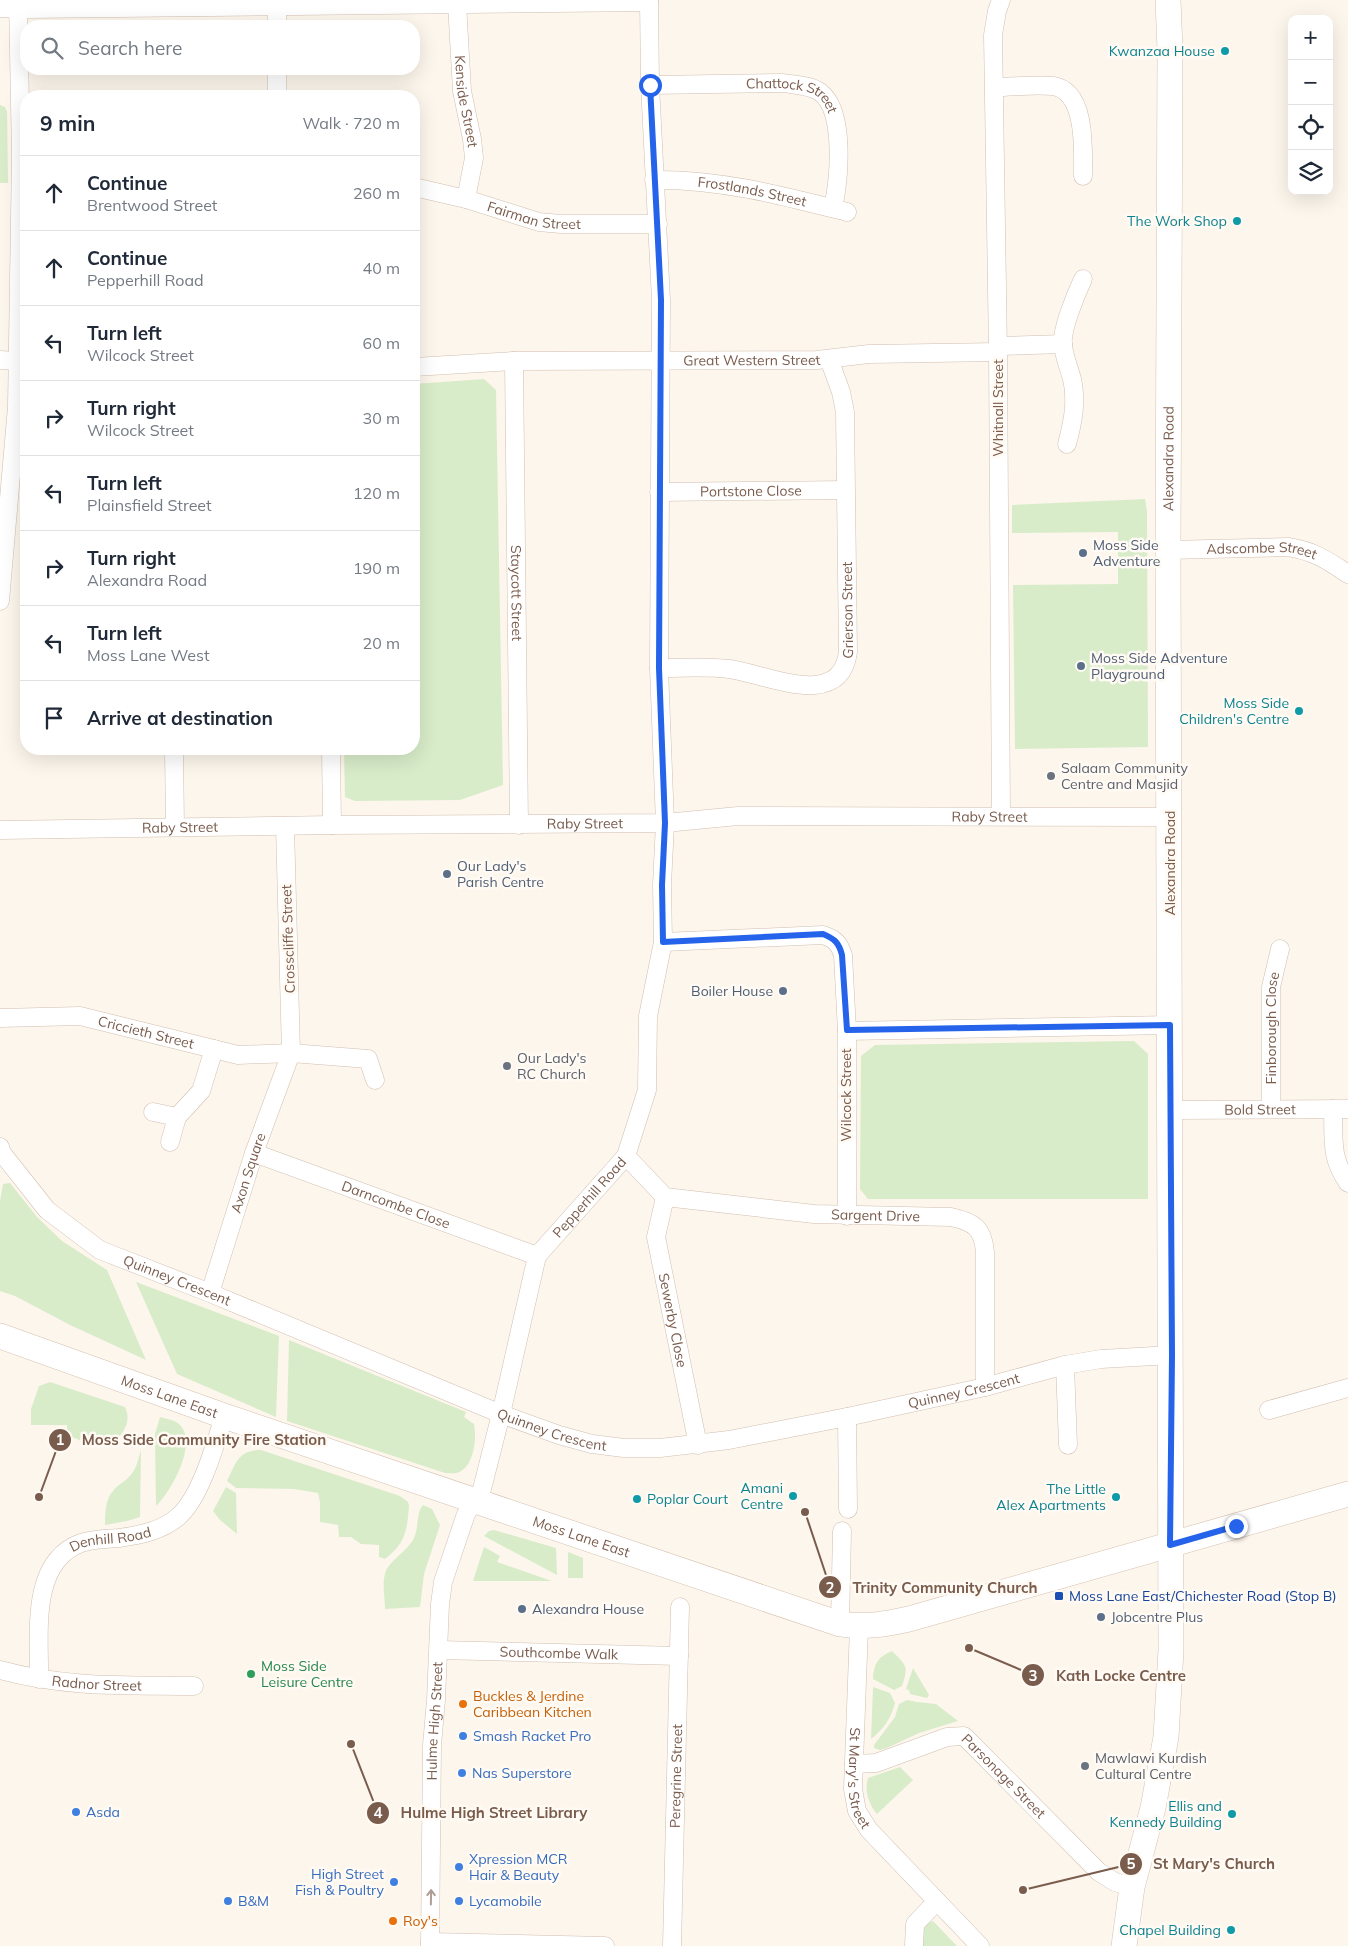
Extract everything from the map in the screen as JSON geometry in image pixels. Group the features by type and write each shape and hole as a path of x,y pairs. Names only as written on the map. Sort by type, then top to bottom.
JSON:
{"street":[{"name":"Whitnall Street","path":"1001,0 997,11 994,35 1001,816"},
{"name":"Alexandra Road","path":"1124,1946 1132,1886 1153,1808 1166,1738 1171,1650 1172,1355 1168,550 1170,49 1168,0"},
{"path":"0,8 18,4 257,7 277,2 649,1"},
{"name":"Pepperhill Road","path":"474,1502 482,1489 537,1256 626,1156 647,1090 648,1016 663,942 662,885 665,823 659,668 661,300 650,85 649,1"},
{"path":"277,2 277,20"},
{"name":"Kenside Street","path":"458,3 462,91 474,158 466,199"},
{"path":"18,4 20,54"},
{"path":"21,75 21,90"},
{"path":"277,75 277,90"},
{"name":"Chattock Street","path":"650,85 783,83 804,86 820,92 829,102 836,116 838,135 837,191 840,210"},
{"path":"995,87 1054,86 1066,91 1078,112 1082,130 1084,176"},
{"name":"Frostlands Street","path":"654,180 671,180 753,189 840,210"},
{"name":"Fairman Street","path":"420,189 466,199 546,223 658,224"},
{"path":"0,601 17,407 15,364 20,247"},
{"path":"1067,444 1074,421 1074,396 1063,344 1072,303 1083,279"},
{"name":"Great Western Street","path":"420,367 514,361 829,358 869,354 998,349 1063,344"},
{"name":"Grierson Street","path":"659,668 728,668 793,684 810,686 828,682 843,671 847,664 845,412 842,392 829,358"},
{"name":"Staycott Street","path":"514,361 519,825"},
{"name":"Portstone Close","path":"659,492 845,490"},
{"name":"Adscombe Street","path":"1168,550 1297,548 1322,556 1348,574"},
{"path":"174,755 175,827"},
{"path":"332,755 332,825"},
{"name":"Raby Street","path":"0,830 332,825 665,823 738,816 1170,817"},
{"name":"Crosscliffe Street","path":"285,826 291,1053"},
{"name":"Wilcock Street","path":"663,942 823,934 832,938 839,945 842,955 847,1030 846,1216"},
{"name":"Finborough Close","path":"1271,1109 1271,987 1280,949"},
{"name":"Criccieth Street","path":"0,1018 80,1016 238,1055 291,1053 368,1058 375,1080"},
{"path":"847,1030 1170,1025"},
{"path":"170,1142 177,1117 201,1091 214,1049"},
{"name":"Axon Square","path":"210,1293 254,1152 291,1053"},
{"path":"1340,1109 1334,1155 1339,1170 1348,1183"},
{"name":"Bold Street","path":"1171,1110 1340,1109"},
{"path":"153,1112 177,1117"},
{"name":"Quinney Crescent","path":"0,1147 2,1153 47,1210 100,1250 210,1293 501,1414 592,1444 624,1448 698,1445 848,1417 985,1388 1065,1365 1101,1359 1172,1355"},
{"name":"Darncombe Close","path":"254,1152 537,1256"},
{"path":"626,1156 665,1197"},
{"name":"Sargent Drive","path":"665,1197 762,1210 846,1216 951,1217 974,1225 981,1233 985,1252 985,1388"},
{"name":"Sewerby Close","path":"665,1197 656,1237 698,1445"},
{"name":"Moss Lane East","path":"0,1336 474,1502 849,1626 878,1626 909,1619 1348,1494"},
{"path":"1065,1365 1068,1445"},
{"path":"1269,1410 1348,1388"},
{"name":"Denhill Road","path":"39,1680 41,1606 47,1575 52,1567 63,1554 81,1543 143,1534 157,1530 178,1517 202,1479 224,1416"},
{"path":"848,1417 848,1509"},
{"name":"Hulme High Street","path":"430,1944 432,1754 440,1604 443,1582 466,1514 474,1502"},
{"name":"St Mary's Street","path":"842,1531 849,1626 854,1764 853,1789 857,1810 860,1818 869,1830 980,1946"},
{"name":"Peregrine Street","path":"672,1946 680,1607"},
{"name":"Southcombe Walk","path":"438,1650 679,1656"},
{"name":"Radnor Street","path":"0,1670 39,1680 96,1685 194,1686"},
{"name":"Parsonage Street","path":"854,1764 876,1763 947,1737 964,1736 1098,1872 1114,1882 1132,1886"},
{"path":"914,1946 915,1924 937,1900"},
{"path":"430,1944 605,1946"}],"green space":[{"path":"0,105 5,107 7,112 8,183 0,183"},
{"path":"484,379 496,390 503,785 460,800 355,801 345,797 344,755 420,755 420,384"},
{"path":"1145,499 1147,511 1148,747 1015,749 1013,585 1118,584 1118,532 1012,533 1012,505"},
{"path":"1134,1041 1148,1054 1148,1199 868,1199 860,1189 861,1056 875,1045"},
{"path":"10,1183 37,1217 62,1241 107,1270 146,1360 70,1325 15,1296 0,1291 0,1201 3,1184"},
{"path":"136,1282 279,1336 276,1417 177,1374"},
{"path":"289,1340 466,1412 464,1417 474,1424 475,1437 471,1459 467,1465 457,1473 445,1473 287,1421"},
{"path":"50,1382 125,1407 128,1419 119,1437 106,1443 82,1441 67,1435 67,1425 31,1425 31,1409 39,1386"},
{"path":"160,1417 174,1421 181,1426 185,1434 186,1445 175,1480 156,1506 155,1434"},
{"path":"141,1450 140,1517 105,1525 105,1511 108,1498 133,1472"},
{"path":"261,1450 400,1496 408,1502 409,1506 406,1529 401,1542 385,1559 379,1557 379,1545 361,1544 351,1537 339,1537 338,1525 320,1522 318,1493 294,1489 236,1488 227,1481 236,1463 243,1455 247,1452"},
{"path":"226,1487 236,1493 237,1534 220,1520 213,1511"},
{"path":"423,1505 432,1509 440,1525 424,1574 420,1607 385,1609 385,1574 390,1565 414,1538 419,1512"},
{"path":"494,1530 556,1548 557,1575 484,1536 489,1531"},
{"path":"484,1547 500,1556 497,1562 552,1581 473,1581"},
{"path":"568,1552 583,1558 583,1578 568,1578"},
{"path":"892,1651 903,1663 906,1670 902,1686 894,1690 873,1679 874,1669 878,1661"},
{"path":"913,1668 929,1695 927,1698 910,1694 909,1690 906,1689"},
{"path":"873,1687 890,1693 895,1703 886,1723 871,1739"},
{"path":"907,1700 936,1704 958,1721 919,1733 887,1748 880,1750 874,1748 874,1745 895,1717 899,1704"},
{"path":"900,1767 913,1780 877,1814 868,1797 868,1778"},
{"path":"933,1921 957,1946 922,1946 924,1925"}],"place":[{"name":"Kwanzaa House","path":"1225,51"},
{"name":"The Work Shop","path":"1237,221"},
{"name":"Moss Side Adventure","path":"1083,553"},
{"name":"Moss Side Adventure Playground","path":"1081,666"},
{"name":"Moss Side Children's Centre","path":"1299,711"},
{"name":"Salaam Community Centre and Masjid","path":"1051,776"},
{"name":"Our Lady's Parish Centre","path":"447,874"},
{"name":"Boiler House","path":"783,991"},
{"name":"Our Lady's RC Church","path":"507,1066"},
{"name":"Amani Centre","path":"793,1496"},
{"name":"Moss Side Community Fire Station","path":"39,1497"},
{"name":"The Little Alex Apartments","path":"1116,1497"},
{"name":"Poplar Court","path":"637,1499"},
{"name":"Trinity Community Church","path":"805,1512"},
{"name":"Moss Lane East/Chichester Road (Stop B)","path":"1059,1596"},
{"name":"Alexandra House","path":"522,1609"},
{"name":"Jobcentre Plus","path":"1101,1617"},
{"name":"Kath Locke Centre","path":"969,1648"},
{"name":"Moss Side Leisure Centre","path":"251,1674"},
{"name":"Buckles & Jerdine Caribbean Kitchen","path":"463,1704"},
{"name":"Smash Racket Pro","path":"463,1736"},
{"name":"Hulme High Street Library","path":"351,1744"},
{"name":"Mawlawi Kurdish Cultural Centre","path":"1085,1766"},
{"name":"Nas Superstore","path":"462,1773"},
{"name":"Asda","path":"76,1812"},
{"name":"Ellis and Kennedy Building","path":"1232,1814"},
{"name":"Xpression MCR Hair & Beauty","path":"459,1867"},
{"name":"High Street Fish & Poultry","path":"394,1882"},
{"name":"St Mary's Church","path":"1023,1890"},
{"name":"B&M","path":"228,1901"},
{"name":"Lycamobile","path":"459,1901"},
{"name":"Roy's","path":"393,1921"},
{"name":"Chapel Building","path":"1231,1930"}],"route":[{"path":"650,85 661,300 659,668 665,823 662,885 663,942 823,934 832,938 839,945 842,955 847,1030 1170,1025 1172,1355 1170,1545 1236,1526"}]}
